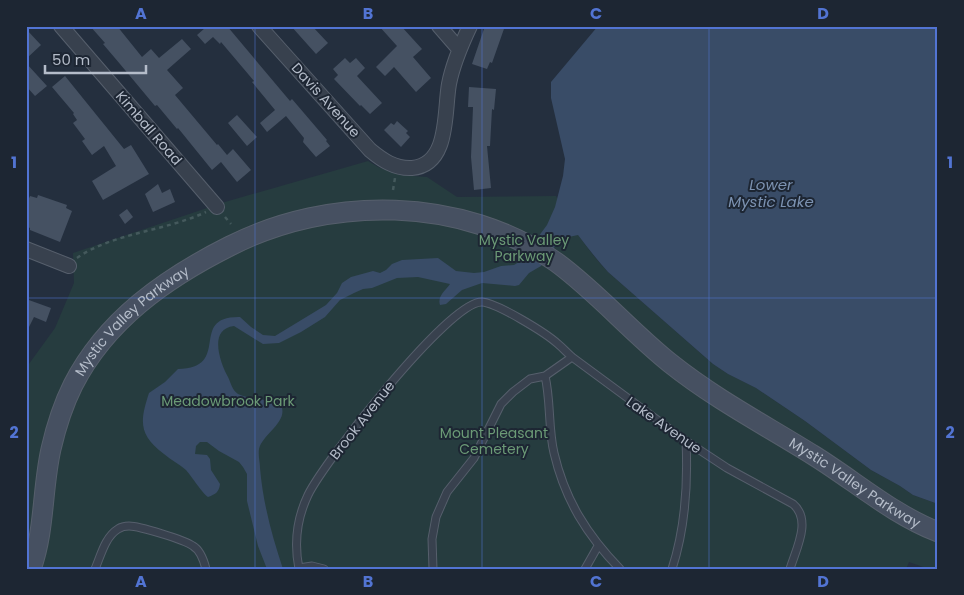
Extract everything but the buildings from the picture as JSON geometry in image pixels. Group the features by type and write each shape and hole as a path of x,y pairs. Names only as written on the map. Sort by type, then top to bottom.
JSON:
{"main road":[{"name":"Mystic Valley Parkway","path":"31,569 38,547 51,450 63,409 80,372 102,340 130,310 192,265 245,238 271,228 298,220 350,211 392,210 441,216 478,225 524,244 552,260 594,293 668,362 708,391 838,471 902,516 938,532"}],"street":[{"name":"Kimball Road","path":"61,26 217,207"},
{"name":"Davis Avenue","path":"259,26 370,150 384,161 399,167 409,168 426,164 432,159 437,150 444,132 448,85 459,49"},
{"path":"439,26 459,49 470,26"},
{"path":"26,249 69,266"}],"lane":[{"name":"Lake Avenue","path":"481,302 498,308 529,324 686,441 727,468 799,509 803,518 802,529 790,569"},
{"name":"Brook Avenue","path":"299,568 296,555 296,538 300,517 308,495 326,466 384,390 428,342 465,307 481,302"},
{"path":"433,569 432,539 436,516 447,492 474,458 501,404 530,379 545,376 572,357"},
{"path":"545,376 549,391 553,452 565,486 579,517 598,546 620,569"},
{"path":"672,569 680,537 683,514 687,465 686,441"},
{"path":"94,569 112,534 120,528 129,526 181,540 194,546 204,561 206,569"},
{"path":"586,569 598,546"},
{"path":"299,568 312,566 324,569"}],"path":[{"path":"69,266 84,254 97,248 183,222 217,207"}],"green space":[{"path":"368,161 400,175 427,177 457,197 556,196 579,236 608,272 713,364 756,388 805,421 871,470 913,495 938,504 938,569 929,569 909,562 906,569 26,569 26,368 55,328 74,283 73,253 225,202"}],"water":[{"name":"Lower Mystic Lake","path":"598,26 938,26 938,504 913,495 871,470 805,421 756,388 713,364 608,272 578,235 564,238 558,242 541,266 529,273 519,285 482,283 462,290 446,304 440,305 441,296 450,284 418,277 397,278 372,288 363,289 340,300 325,317 279,343 263,344 234,326 226,328 221,333 218,347 222,363 234,390 243,396 265,400 282,408 281,419 264,439 259,449 261,481 266,507 283,569 267,569 258,546 247,501 247,474 243,467 239,462 207,442 200,442 196,446 195,454 207,455 210,459 211,470 220,484 217,492 208,497 186,470 156,447 145,433 143,419 149,393 165,382 178,369 194,366 203,360 208,352 212,333 216,325 224,319 240,317 263,335 275,336 326,305 337,293 342,283 351,277 373,271 380,273 392,264 402,260 438,258 456,271 474,273 484,272 501,266 514,265 519,262 547,225 555,207 563,176 565,159 551,98 551,82"}],"park label":[{"name":"Meadowbrook Park","path":"228,401"},
{"name":"Mount Pleasant Cemetery","path":"494,442"}]}
